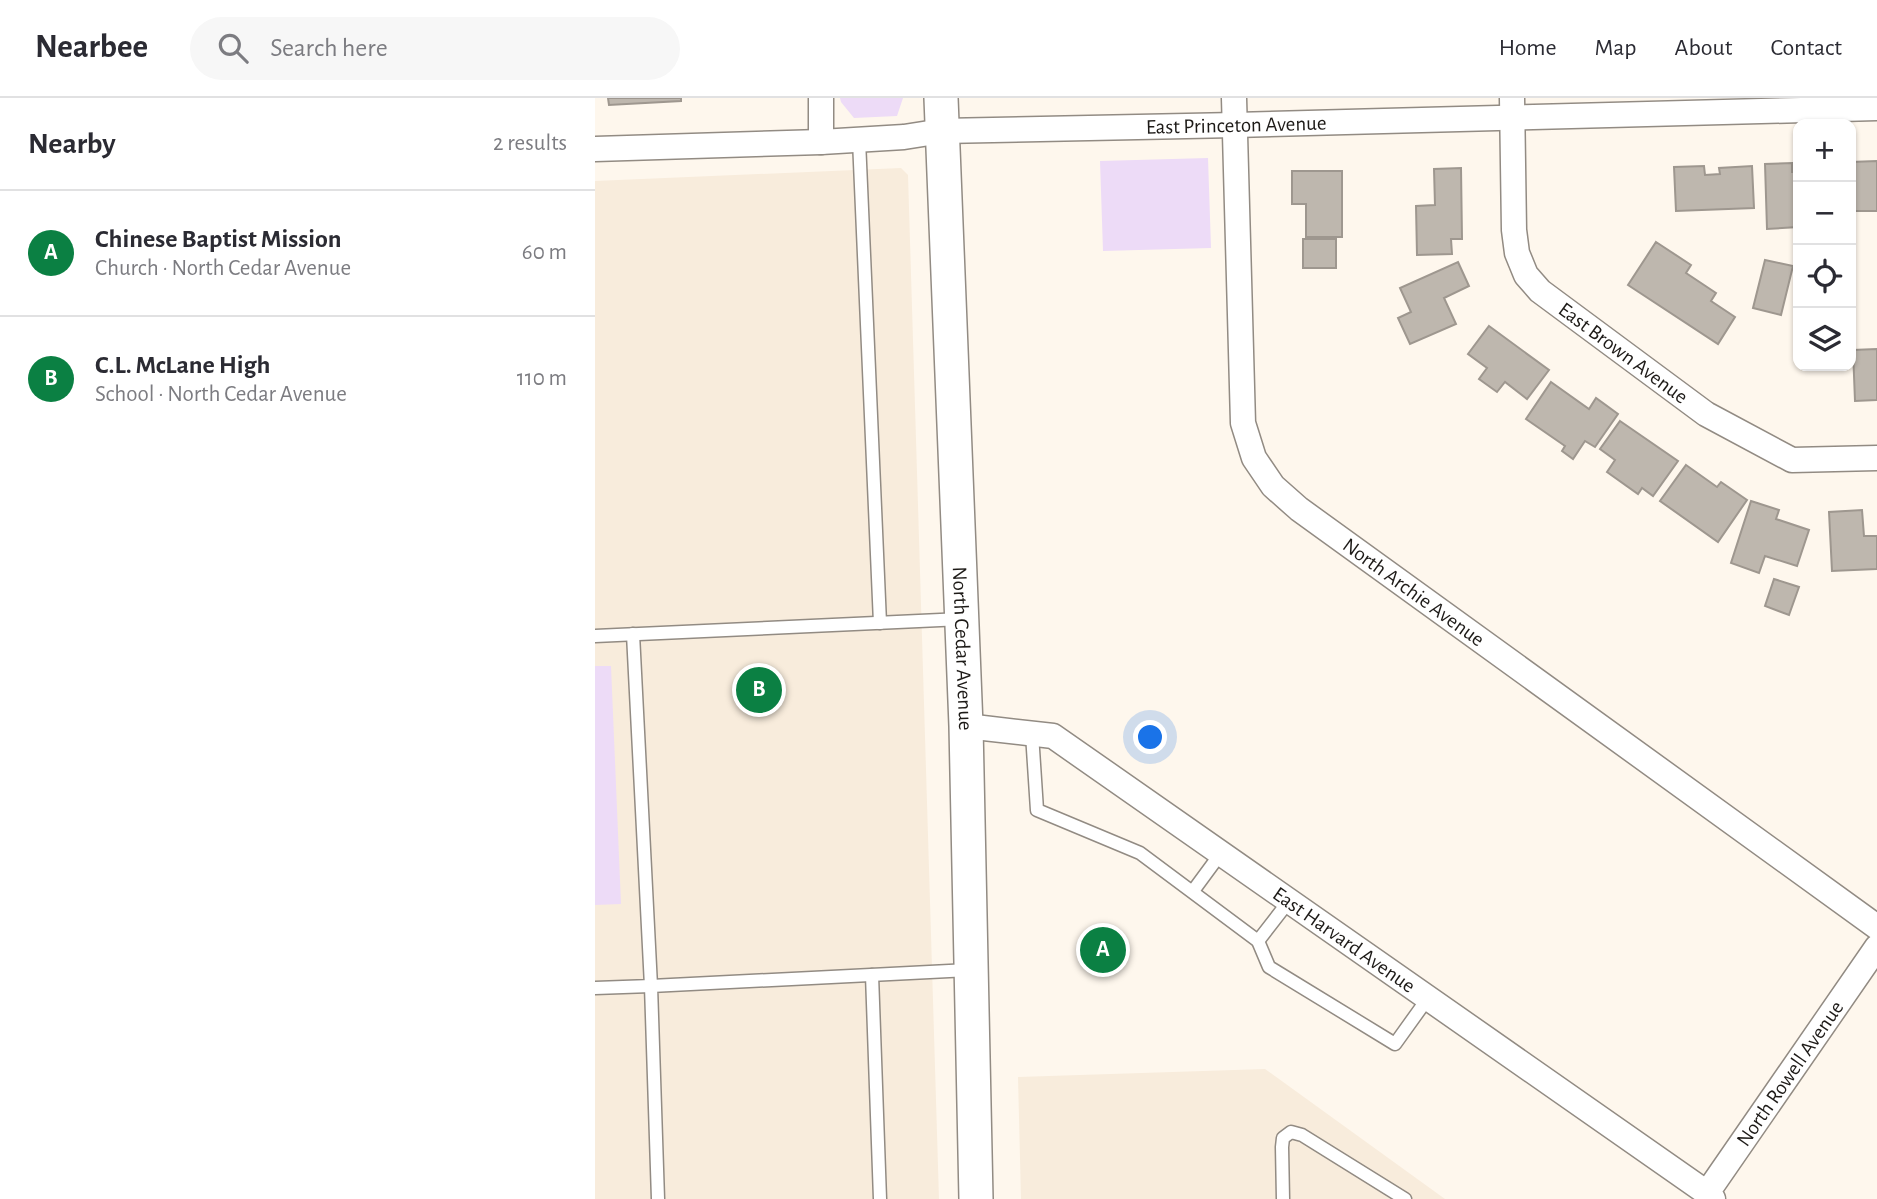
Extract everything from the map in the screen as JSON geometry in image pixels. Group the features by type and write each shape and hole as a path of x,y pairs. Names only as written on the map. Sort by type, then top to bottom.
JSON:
{"main road":[{"name":"North Cedar Avenue","path":"941,98 966,726 976,1199"}],"street":[{"path":"821,98 821,142"},
{"name":"North Archie Avenue","path":"1234,98 1243,423 1254,458 1273,486 1310,517 1877,927"},
{"name":"East Princeton Avenue","path":"595,149 821,142 904,137 942,131 1235,125 1512,107 1789,104 1877,108"},
{"name":"East Brown Avenue","path":"1512,107 1514,230 1517,253 1526,275 1539,291 1706,414 1792,460 1877,458"},
{"name":"East Harvard Avenue","path":"966,726 1053,736 1710,1196"},
{"name":"North Rowell Avenue","path":"1710,1196 1877,947"}],"lane":[{"path":"859,140 880,622"},
{"path":"595,636 962,618"},
{"path":"633,634 651,986 658,1199"},
{"path":"1032,734 1037,810 1140,853 1258,941 1269,967 1395,1044 1428,998"},
{"path":"1193,891 1221,853"},
{"path":"1258,941 1289,901"},
{"path":"598,989 971,970"},
{"path":"872,975 880,1199"},
{"path":"1283,1199 1283,1138 1291,1132 1302,1135 1405,1199"}],"shaded area":[{"path":"840,98 903,98 897,116 854,118"},
{"path":"1208,158 1211,248 1103,251 1100,161"},
{"path":"901,168 908,175 939,1199 595,1199 595,181"},
{"path":"595,666 611,666 621,904 595,905"},
{"path":"1265,1069 1445,1199 1021,1199 1018,1077"}],"building":[{"path":"608,98 681,98 681,101 609,105"},
{"path":"1877,161 1877,211 1856,211 1856,162"},
{"path":"1792,163 1793,227 1767,229 1765,164"},
{"path":"1704,166 1705,175 1720,174 1719,168 1752,166 1754,208 1676,211 1674,167"},
{"path":"1461,168 1462,239 1451,239 1452,254 1417,255 1416,206 1435,205 1434,169"},
{"path":"1292,171 1342,171 1342,237 1306,237 1306,204 1292,204"},
{"path":"1303,239 1336,239 1336,268 1303,268"},
{"path":"1656,242 1691,265 1686,273 1716,293 1711,301 1735,317 1718,344 1628,285"},
{"path":"1765,260 1793,266 1781,315 1753,308"},
{"path":"1458,262 1469,286 1444,298 1456,324 1410,344 1398,318 1411,312 1400,288"},
{"path":"1489,326 1549,370 1527,399 1505,382 1497,392 1479,379 1487,368 1468,354"},
{"path":"1877,349 1877,400 1855,401 1856,350"},
{"path":"1551,382 1589,409 1596,398 1618,414 1595,447 1585,441 1573,459 1562,451 1565,446 1526,419"},
{"path":"1620,421 1678,461 1653,496 1642,488 1638,494 1607,472 1615,460 1600,449"},
{"path":"1686,465 1717,487 1721,482 1747,500 1718,542 1660,501"},
{"path":"1751,501 1779,510 1776,519 1809,530 1797,566 1765,556 1759,573 1731,563"},
{"path":"1862,510 1864,536 1877,536 1877,569 1832,571 1829,512"},
{"path":"1774,579 1799,587 1789,615 1765,606"}],"place":[{"name":"C.L. McLane High","path":"759,690"},
{"name":"Chinese Baptist Mission","path":"1103,950"}]}
